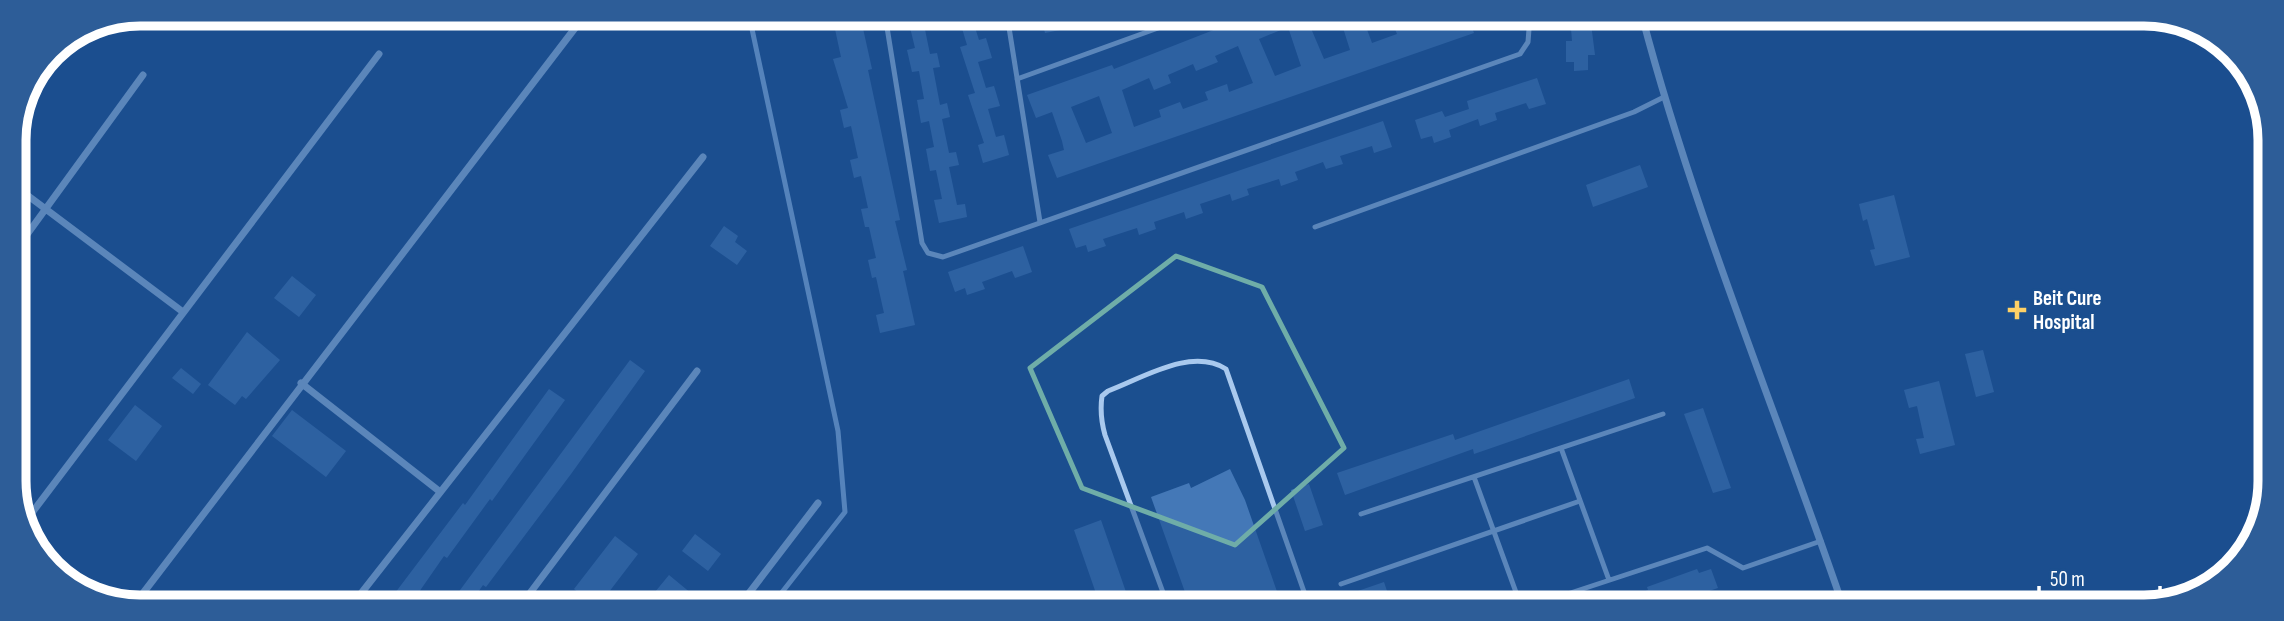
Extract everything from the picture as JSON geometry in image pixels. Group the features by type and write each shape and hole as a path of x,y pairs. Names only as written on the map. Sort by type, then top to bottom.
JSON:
{"street":[{"path":"141,595 577,26"},
{"path":"1646,26 1664,97 1839,595"},
{"path":"31,514 379,54"},
{"path":"26,237 143,75"},
{"path":"360,595 703,157"},
{"path":"26,194 183,312"},
{"path":"529,595 697,371"},
{"path":"301,383 439,491"},
{"path":"748,595 818,503"}],"lane":[{"path":"887,26 922,243 928,253 943,257 1520,54 1528,42 1529,26"},
{"path":"1009,26 1040,222"},
{"path":"1017,79 1164,26"},
{"path":"1315,227 1634,112 1664,97"},
{"path":"1164,595 1105,435 1100,416 1101,402 1102,396 1108,391 1175,365 1200,360 1226,369 1305,595"},
{"path":"1361,514 1663,414"},
{"path":"1561,448 1609,580"},
{"path":"1474,477 1517,595"},
{"path":"1341,584 1580,501"},
{"path":"1564,595 1707,548 1743,568 1821,541"}],"highlighted area":[{"path":"1176,256 1262,287 1344,448 1235,545 1082,488 1030,368"}],"building":[{"path":"834,26 862,26 872,69 868,70 900,220 895,221 907,270 903,271 915,325 880,333 876,315 884,313 876,277 872,278 868,260 876,258 869,227 865,227 861,209 868,208 861,176 854,178 850,160 858,158 851,126 844,128 840,110 848,108 833,59 841,57"},
{"path":"910,26 924,26 930,54 937,53 940,67 933,68 940,105 947,103 950,117 942,119 949,153 956,152 959,165 949,167 957,205 965,204 967,217 939,223 934,200 942,199 936,170 930,171 926,149 934,147 929,121 921,123 917,100 924,99 919,71 912,72 907,50 915,48"},
{"path":"961,26 975,26 979,40 986,38 992,58 978,62 986,88 994,86 1000,106 988,109 996,137 1004,135 1009,155 983,163 978,145 984,143 968,95 975,93 960,47 967,45"},
{"path":"1043,26 1065,26 1065,29 1045,33"},
{"path":"1224,26 1310,26 1324,59 1350,50 1342,26 1366,26 1372,43 1397,34 1394,26 1472,26 1474,33 1057,178 1048,155 1064,150 1052,112 1036,118 1027,95 1112,65 1114,69","holes":["1288,27 1301,66 1275,76 1259,39","1238,46 1253,83 1229,92 1227,84 1205,92 1208,100 1183,109 1180,102 1159,110 1161,117 1134,127 1122,90 1149,78 1154,90 1171,83 1168,75 1193,64 1196,71 1218,62 1215,56","1099,96 1112,133 1086,143 1071,107"]},
{"path":"1571,26 1591,26 1595,55 1588,55 1588,70 1574,71 1574,62 1566,62 1566,41 1572,41"},
{"path":"1537,78 1546,104 1529,109 1526,103 1495,113 1497,120 1480,126 1478,119 1449,130 1451,137 1434,143 1432,136 1421,139 1415,120 1442,111 1445,117 1469,109 1467,101"},
{"path":"1383,121 1392,147 1374,153 1372,146 1340,156 1343,164 1326,169 1323,162 1295,172 1298,180 1281,186 1279,179 1247,189 1249,195 1232,201 1230,194 1200,204 1203,213 1186,219 1184,212 1154,222 1156,229 1139,235 1137,228 1103,239 1106,246 1088,252 1086,245 1076,248 1069,229"},
{"path":"1640,165 1648,187 1593,207 1586,185"},
{"path":"1894,195 1910,257 1875,266 1870,250 1875,249 1867,219 1863,221 1859,204"},
{"path":"724,226 738,236 735,242 747,251 737,265 710,246"},
{"path":"1023,246 1032,272 1015,278 1012,271 982,282 985,289 967,295 965,288 955,292 948,272"},
{"path":"292,276 316,295 299,317 274,298"},
{"path":"247,332 280,360 246,399 242,396 235,405 208,385"},
{"path":"1983,350 1994,392 1976,397 1965,354"},
{"path":"630,360 645,371 486,587 483,585 476,595 456,595"},
{"path":"181,368 201,384 193,394 172,378"},
{"path":"1629,379 1635,398 1474,454 1473,449 1345,495 1337,473 1453,434 1455,440"},
{"path":"1939,381 1955,445 1920,454 1916,439 1924,438 1917,406 1909,408 1904,390"},
{"path":"549,389 565,400 492,501 490,499 447,558 444,556 417,595 394,595 463,503 465,505"},
{"path":"135,405 162,426 136,461 108,440"},
{"path":"1703,408 1731,488 1713,493 1684,414"},
{"path":"292,410 346,451 326,477 272,436"},
{"path":"1230,469 1245,500 1278,595 1186,595 1151,497 1189,483 1191,488"},
{"path":"1309,484 1323,525 1305,531 1291,490"},
{"path":"1101,520 1126,592 1118,595 1097,595 1074,530"},
{"path":"695,534 721,554 708,571 682,551"},
{"path":"615,536 638,554 607,595 582,595 574,589"},
{"path":"1697,569 1699,573 1711,569 1718,588 1697,595 1636,595 1648,590 1647,587"},
{"path":"669,575 692,594 659,595 655,592"},
{"path":"1384,582 1388,595 1356,595 1355,592"}],"waterway":[{"path":"751,26 838,431 845,512 780,595"}],"place":[{"name":"Beit Cure Hospital","path":"2017,310"}]}
